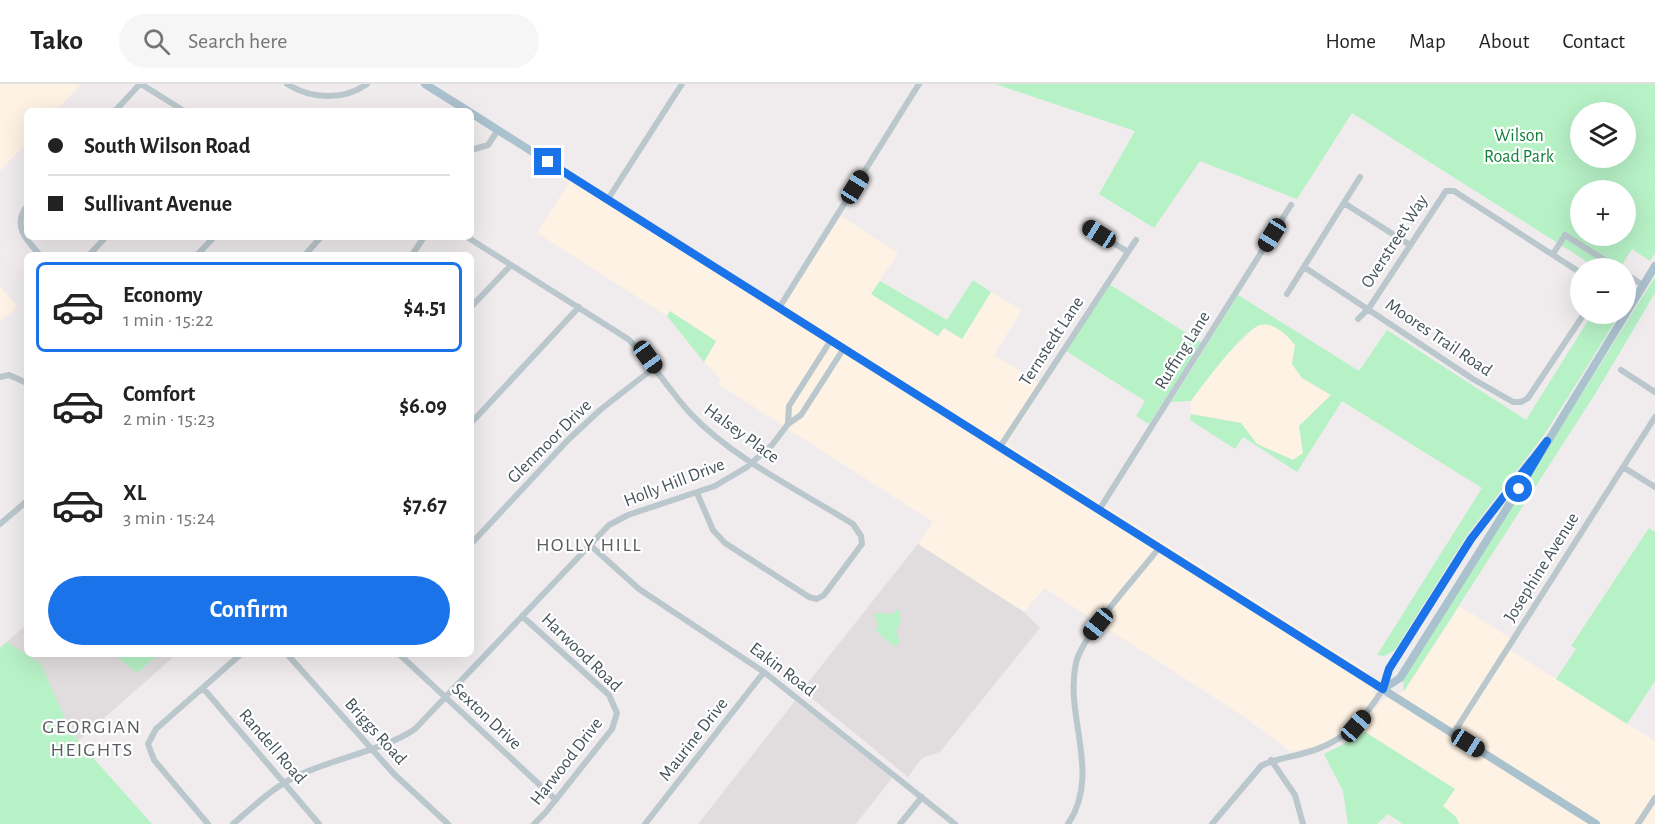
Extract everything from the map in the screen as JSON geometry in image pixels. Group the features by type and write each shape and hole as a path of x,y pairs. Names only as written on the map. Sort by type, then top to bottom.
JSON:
{"main road":[{"path":"425,84 463,108"},
{"path":"474,115 1596,824"},
{"path":"1383,689 1400,678 1655,266"},
{"path":"1383,689 1389,669 1471,539 1547,441"}],"street":[{"path":"119,108 141,84 179,108"},
{"path":"287,84 309,94 327,97 349,93 367,84"},
{"path":"608,199 682,84"},
{"path":"779,308 919,84"},
{"path":"474,149 489,145 498,130"},
{"path":"1287,294 1360,177"},
{"name":"Overstreet Way","path":"1358,319 1369,308 1446,191 1454,190 1570,266"},
{"path":"1344,203 1410,245"},
{"name":"Ruffing Lane","path":"1099,510 1291,205"},
{"path":"24,212 20,219 20,230 24,237"},
{"path":"1084,225 1128,252"},
{"path":"1553,254 1565,236 1601,258"},
{"path":"26,240 37,252"},
{"path":"92,252 103,240"},
{"path":"200,252 211,240"},
{"path":"308,252 318,240"},
{"name":"Halsey Place","path":"472,240 628,339 655,367 689,413 713,434 853,524 862,538 860,550 829,590 817,599 800,592 725,543 713,530 697,493"},
{"name":"Ternstedt Lane","path":"1000,447 1136,240"},
{"path":"474,305 511,264"},
{"name":"Moores Trail Road","path":"1304,267 1506,399 1521,402 1528,398 1577,324"},
{"path":"1636,281 1644,286"},
{"path":"474,420 579,307"},
{"name":"Holly Hill Drive","path":"788,424 789,406 831,340"},
{"name":"Holly Hill Drive","path":"234,824 285,783 409,733 446,698 609,525 628,515 697,493 727,480 754,462 772,446 788,424 801,415 844,348"},
{"name":"Glenmoor Drive","path":"474,541 567,440 600,410 655,367"},
{"path":"1621,370 1655,392"},
{"path":"0,377 9,375 24,382"},
{"name":"Josephine Avenue","path":"1453,734 1655,417"},
{"path":"1623,467 1655,487"},
{"path":"0,524 24,505"},
{"name":"Eakin Road","path":"589,544 639,589 764,672 955,824"},
{"path":"1068,824 1079,805 1084,783 1074,682 1076,660 1085,640 1159,548"},
{"name":"Harwood Road","path":"522,616 609,695 615,703 617,713"},
{"path":"208,824 154,760 148,744 156,729 238,657"},
{"name":"Briggs Road","path":"290,657 370,748 448,824"},
{"name":"Sexton Drive","path":"402,657 556,800"},
{"name":"Maurine Drive","path":"645,824 764,672"},
{"name":"Randell Road","path":"203,688 320,824"},
{"path":"1212,824 1250,776 1271,760 1323,749 1344,737 1371,708 1383,689"},
{"name":"Harwood Drive","path":"534,824 612,729 617,713"},
{"path":"1271,760 1295,795 1303,824"},
{"path":"900,824 922,797"},
{"path":"1638,824 1655,798"}],"shaded area":[{"path":"0,84 81,84 59,108 24,108 24,145 0,171"},
{"path":"574,175 782,307 841,216 898,253 871,294 938,336 944,328 962,339 991,292 1022,310 994,355 1044,386 1007,444 1367,671 1375,696 1354,722 1337,737 1320,745 1291,752 1243,716 1044,588 1024,612 918,544 933,522 718,384 721,380 704,362 716,341 670,312 667,316 537,233"},
{"path":"0,286 18,307 0,321"},
{"path":"1268,324 1286,334 1295,345 1292,364 1302,378 1331,395 1299,426 1303,453 1294,460 1257,444 1241,423 1191,414 1191,401 1217,364 1258,325"},
{"path":"918,544 1024,612 1040,628 940,752 922,758 908,777 802,690"},
{"path":"1460,606 1515,641 1510,650 1655,741 1655,824 1459,824 1456,817 1443,806 1455,789 1359,728 1381,701 1404,691"},
{"path":"24,627 24,657 174,657 78,741 0,653 0,648"},
{"path":"795,701 892,778 856,824 698,824"}],"green space":[{"name":"Wilson Road Park","path":"995,84 1655,84 1655,253 1650,261 1632,249 1626,258 1581,258 1352,113 1297,199 1200,161 1154,228 1099,194 1135,131"},
{"path":"1655,277 1655,293 1597,391 1404,691 1403,680 1626,324 1636,324 1636,307"},
{"path":"973,280 991,292 962,339 944,328 938,336 871,294 880,281 947,320"},
{"path":"1109,284 1202,343 1149,424 1136,416 1145,401 1066,351"},
{"path":"1238,295 1359,371 1387,330 1526,420 1586,324 1614,324 1544,435 1467,535 1395,650 1384,656 1377,655 1482,488 1342,401 1297,472 1243,437 1235,449 1190,420 1191,414 1241,423 1257,444 1293,460 1303,453 1299,426 1331,395 1302,378 1292,364 1295,345 1280,330 1270,325 1260,325 1244,337 1191,401 1171,402"},
{"path":"670,311 716,341 704,362 667,316"},
{"path":"1649,528 1655,532 1655,681 1627,724 1556,679 1576,649 1571,646"},
{"path":"896,610 899,611 901,620 896,631 900,643 895,647 876,631 878,623 874,616 878,613 893,614"},
{"path":"7,642 24,653 24,657 30,657 41,664 72,734 152,824 0,824 0,648"},
{"path":"119,657 156,657 137,673"},
{"path":"1359,728 1455,789 1443,806 1456,817 1459,824 1403,824 1388,814 1377,824 1348,824 1343,791 1324,754 1344,744"}],"district":[{"name":"HOLLY HILL","path":"589,544"},
{"name":"GEORGIAN HEIGHTS","path":"92,738"}],"route":[{"path":"548,162 1383,689 1389,669 1471,539 1547,441 1519,489"}]}
